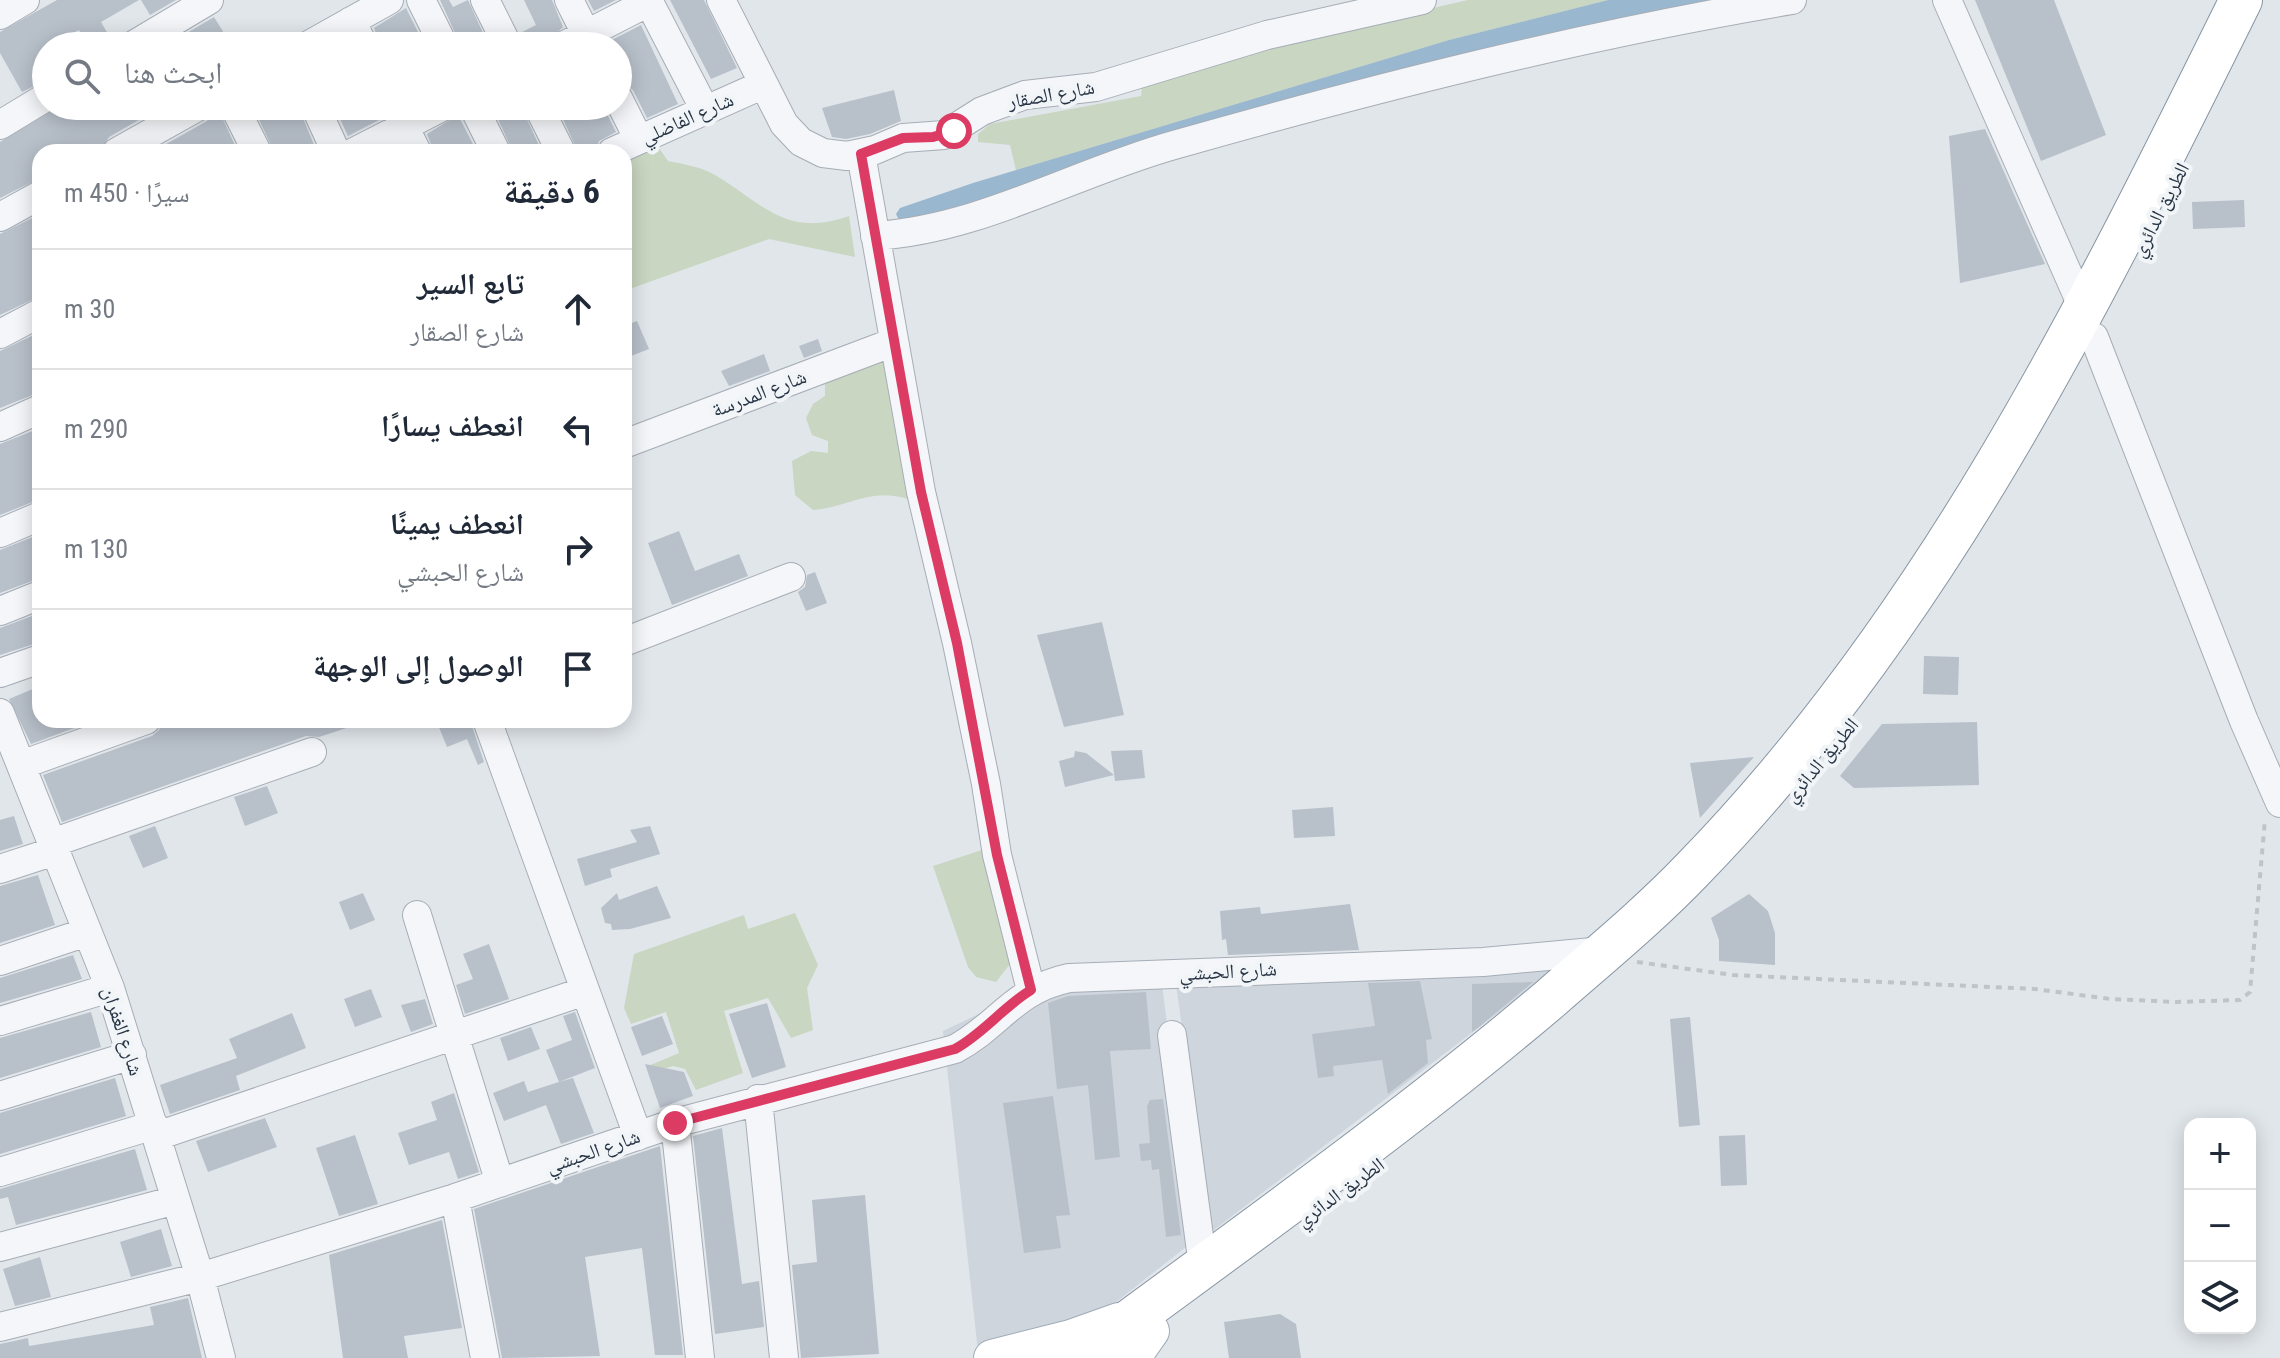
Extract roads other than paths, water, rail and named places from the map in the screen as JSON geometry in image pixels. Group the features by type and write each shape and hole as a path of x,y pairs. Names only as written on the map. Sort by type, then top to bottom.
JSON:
{"highway":[{"name":"الطريق الدائري","path":"2089,323 2241,0"},
{"name":"الطريق الدائري","path":"1141,1334 1467,1096 1618,956 1771,785 1845,695 1913,600 2089,323 2265,0"},
{"name":"الطريق الدائري","path":"1141,1334 1203,1266 1618,956"},
{"path":"1079,1358 1141,1334"},
{"path":"1116,1358 1141,1334"}],"main road":[{"path":"992,1358 1071,1338 1141,1334"}],"street":[{"path":"0,15 23,0"},
{"path":"334,32 389,0"},
{"path":"421,0 437,32"},
{"path":"485,0 501,32"},
{"path":"569,0 577,32"},
{"name":"شارع الصقار","path":"721,0 784,124 801,142 823,153 861,154 903,138 944,135 982,111 1025,95 1096,87 1267,35 1422,0"},
{"path":"875,236 955,223 1171,146 1484,62 1721,10 1792,0"},
{"path":"1947,0 2089,323 2244,721 2277,796"},
{"path":"155,32 205,1"},
{"path":"597,32 648,1 705,110"},
{"name":"شارع الفاضلي","path":"630,144 762,85"},
{"path":"0,125 32,106"},
{"path":"131,144 174,120"},
{"path":"241,120 253,144"},
{"path":"321,120 332,144"},
{"path":"364,144 394,120"},
{"path":"401,120 413,144"},
{"path":"480,120 492,144"},
{"path":"545,120 557,144"},
{"path":"629,120 639,140"},
{"path":"861,154 921,492 986,784 997,855 1031,990"},
{"path":"0,217 32,199"},
{"path":"0,334 32,317"},
{"name":"شارع المدرسة","path":"632,441 894,342"},
{"path":"0,427 32,413"},
{"path":"0,533 32,519"},
{"path":"632,639 791,577"},
{"path":"0,611 32,598"},
{"path":"0,673 32,662"},
{"name":"شارع الغفران","path":"0,713 110,988 200,1277 221,1358"},
{"path":"21,765 124,728"},
{"path":"490,728 638,1136"},
{"path":"0,869 312,752"},
{"path":"417,915 500,1183"},
{"path":"0,961 87,932"},
{"name":"شارع الحبشي","path":"0,1327 200,1277 455,1198 675,1123 955,1049 973,1039 1015,1000 1031,990 1069,978 1618,956"},
{"path":"0,1021 110,988"},
{"path":"0,1172 155,1130 585,991"},
{"path":"1172,1035 1203,1266"},
{"path":"0,1096 132,1055"},
{"path":"758,1099 784,1358"},
{"path":"675,1123 700,1358"},
{"path":"455,1198 485,1358"},
{"path":"0,1247 176,1200"}],"water":[{"path":"1608,0 1722,0 946,211 900,222 896,214 900,208 973,183 1449,40"}]}
